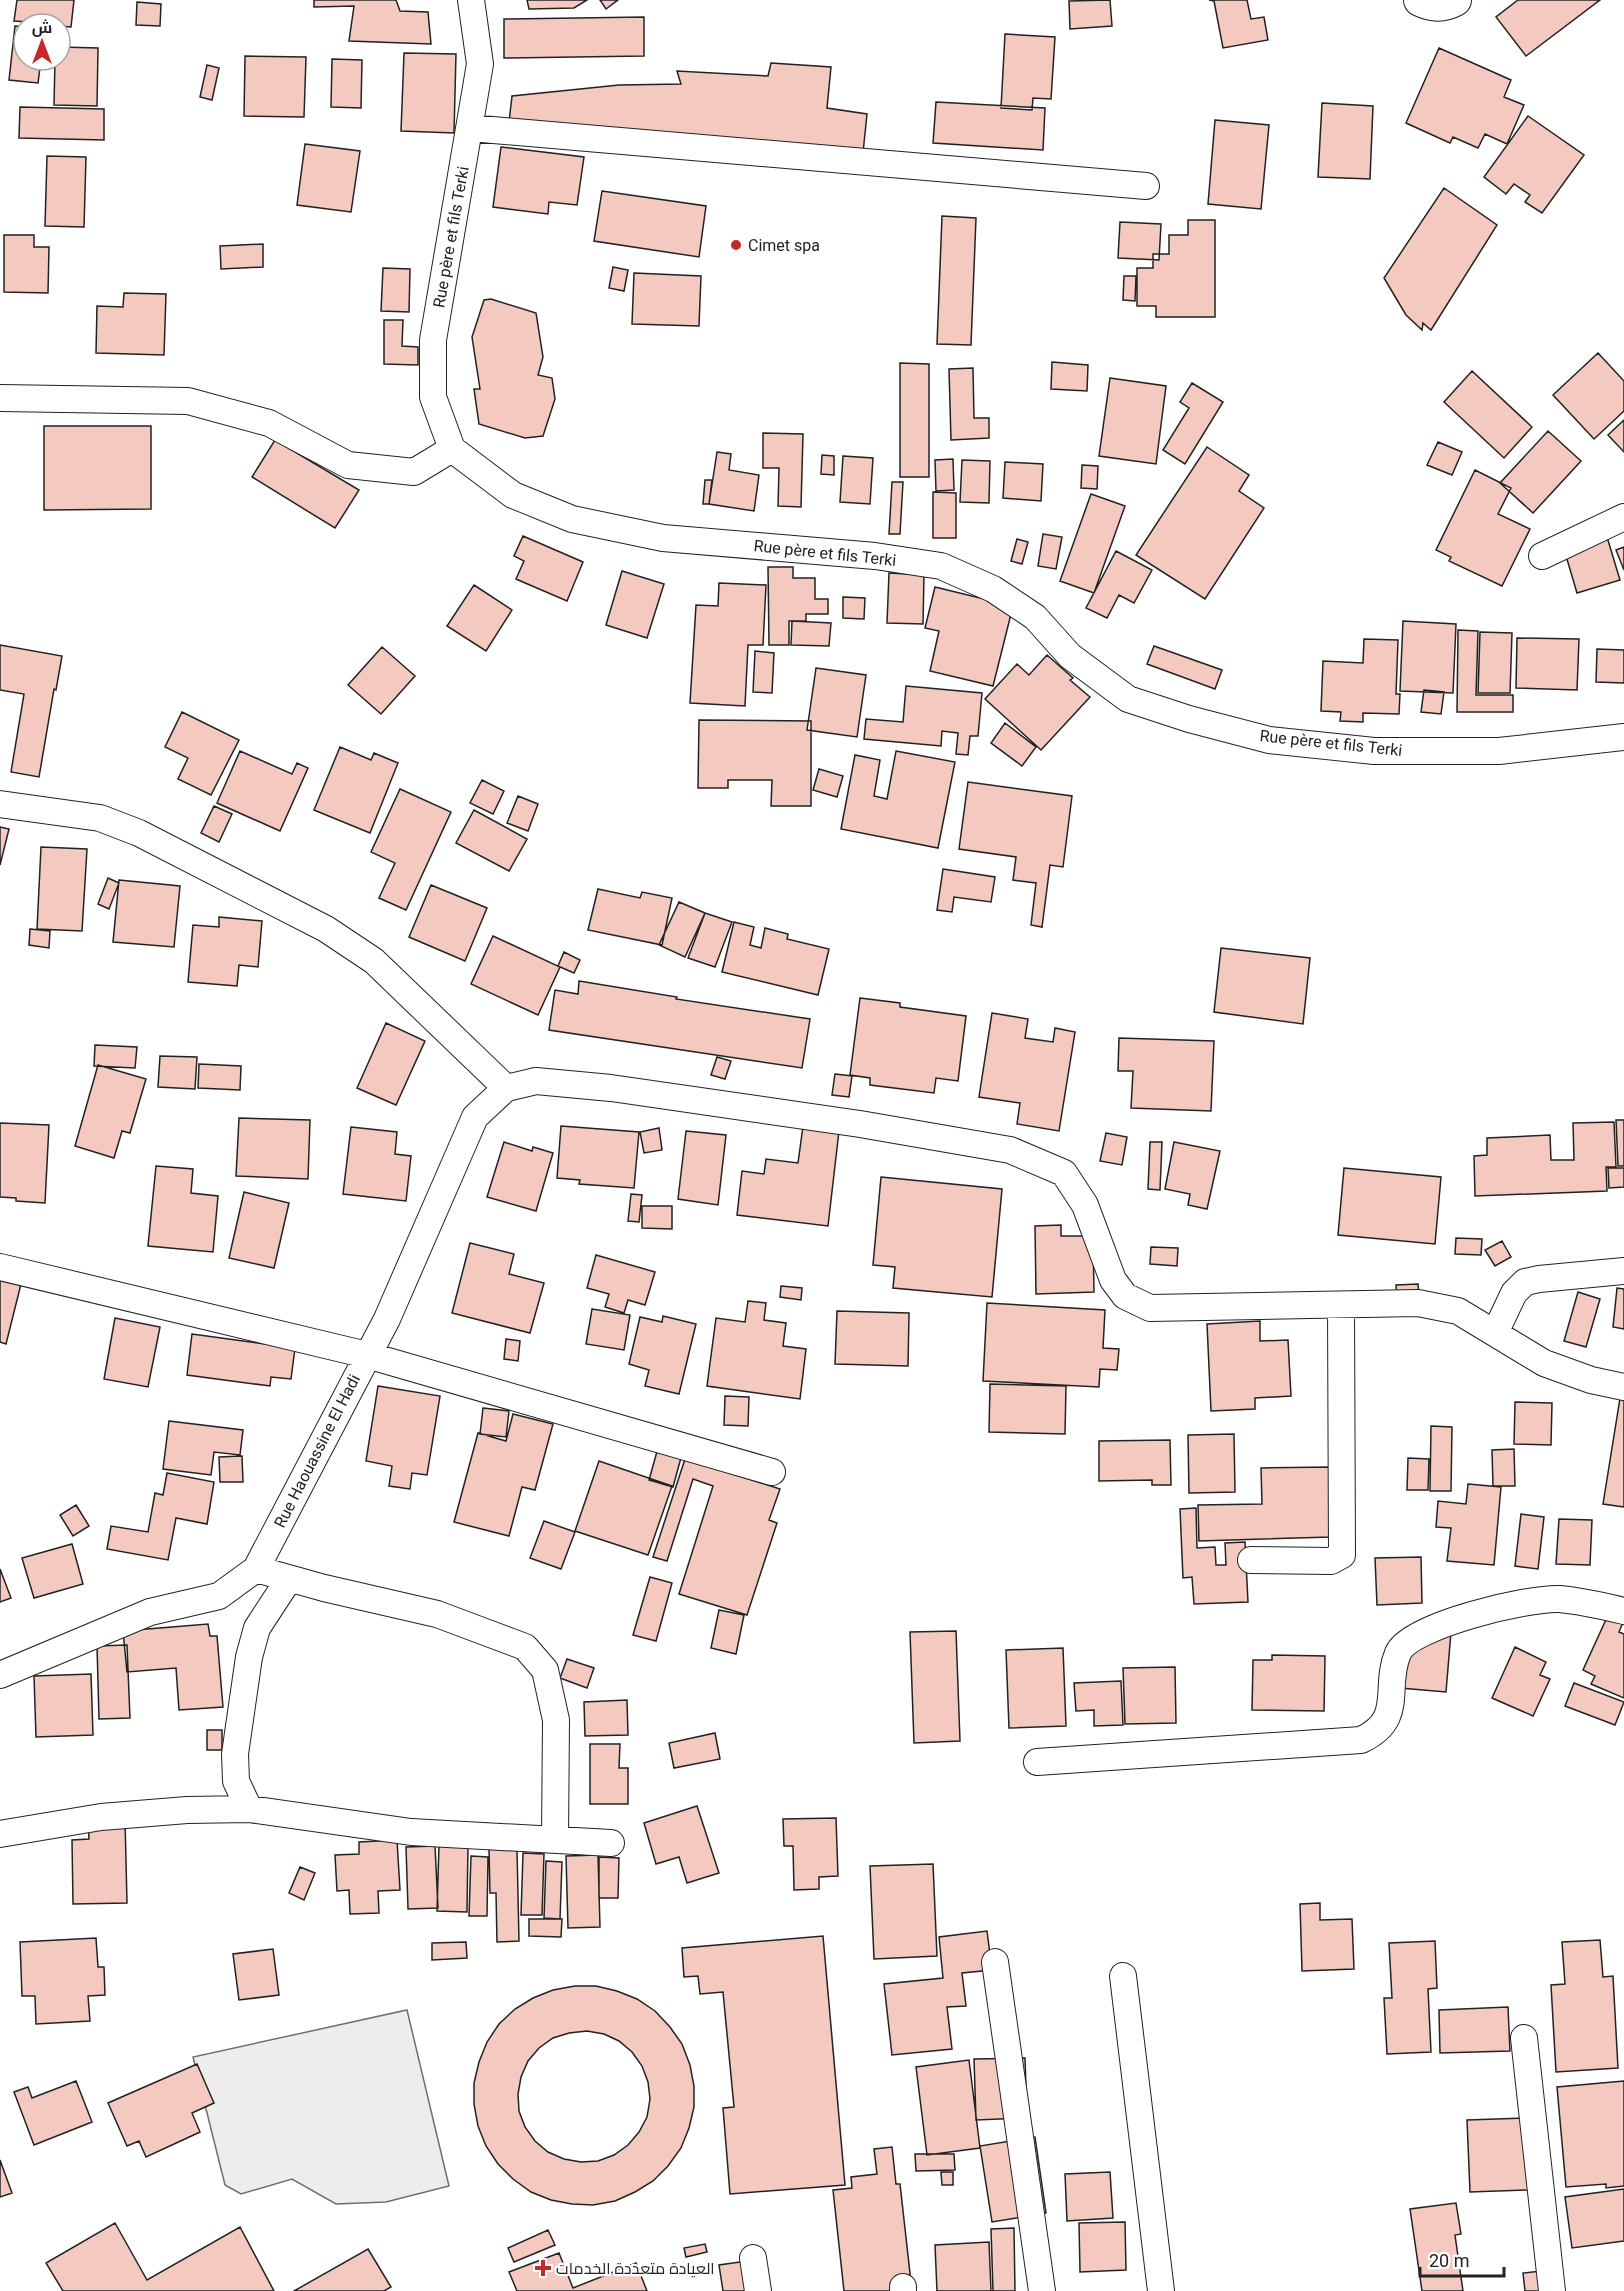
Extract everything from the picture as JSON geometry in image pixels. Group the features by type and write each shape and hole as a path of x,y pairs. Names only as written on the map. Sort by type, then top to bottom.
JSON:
{"street":[{"name":"Rue père et fils Terki","path":"471,0 480,64 433,339 433,397 452,449 513,495 572,519 663,538 875,556 941,566 993,589 1035,617 1070,656 1128,699 1189,719 1269,740 1374,751 1499,752 1624,736"},
{"path":"1420,0 1433,6 1455,0"},
{"path":"470,128 1146,186"},
{"path":"0,398 188,401 269,423 348,465 414,472 452,449"},
{"path":"1542,556 1624,517"},
{"path":"0,804 100,818 139,832 326,929 374,961 506,1088 536,1081 611,1088 860,1124 1010,1150 1064,1173 1085,1205 1113,1280 1125,1296 1150,1308 1418,1303 1458,1311 1544,1364 1591,1380 1624,1387"},
{"name":"Rue Haouassine El Hadi","path":"0,1676 150,1612 219,1596 256,1569 387,1319 475,1116 506,1088"},
{"path":"0,1267 367,1354 772,1472"},
{"path":"1495,1333 1514,1293 1526,1282 1624,1271"},
{"path":"1251,1560 1330,1561 1342,1555 1341,1305"},
{"path":"256,1569 437,1614 525,1647 545,1670 556,1720 555,1840"},
{"path":"249,1809 236,1782 235,1754 249,1657 257,1628 290,1579"},
{"path":"1037,1762 1361,1740 1376,1733 1384,1723 1390,1708 1398,1652 1411,1639 1427,1630 1465,1617 1526,1602 1559,1599 1624,1611"},
{"path":"0,1834 100,1817 186,1810 249,1809 411,1832 611,1843"},
{"path":"994,1962 1042,2291"},
{"path":"1124,1976 1161,2291"},
{"path":"1524,2038 1552,2291"},
{"path":"753,2258 758,2291"}],"shaded area":[{"path":"407,2010 449,2186 386,2202 336,2204 292,2179 241,2194 225,2185 193,2057"}],"building":[{"path":"17,0 74,0 72,18 72,12 15,12"},
{"path":"314,0 396,0 400,11 428,12 431,44 349,41 354,6 314,7"},
{"path":"527,0 587,0 574,8 529,9"},
{"path":"600,0 618,0 606,9"},
{"path":"1110,0 1112,26 1070,29 1069,1"},
{"path":"1209,0 1247,0 1251,19 1264,17 1268,40 1223,48 1214,1"},
{"path":"1518,0 1600,0 1526,56 1496,17"},
{"path":"137,2 161,4 160,26 136,25"},
{"path":"644,17 644,56 504,58 504,19"},
{"path":"1005,34 1055,37 1051,99 1033,98 1032,110 1001,108"},
{"path":"72,47 98,48 97,106 54,105 55,72 72,72"},
{"path":"1439,48 1511,80 1504,97 1524,105 1507,144 1485,134 1478,148 1453,137 1450,143 1406,123"},
{"path":"12,53 12,72 39,72 38,83 9,80"},
{"path":"404,53 456,54 454,133 401,131"},
{"path":"245,56 306,57 304,117 244,116"},
{"path":"332,59 362,60 361,108 331,107"},
{"path":"771,63 831,67 827,108 867,114 863,153 509,122 512,96 619,85 681,84 677,71 768,76"},
{"path":"207,65 219,68 212,100 200,97"},
{"path":"936,102 1045,108 1043,150 933,143"},
{"path":"1322,103 1373,106 1370,179 1318,177"},
{"path":"20,107 104,109 104,140 19,138"},
{"path":"1528,116 1584,155 1542,213 1525,202 1530,195 1514,184 1506,194 1484,177"},
{"path":"1215,120 1269,125 1261,209 1208,204"},
{"path":"305,144 360,151 351,212 297,205"},
{"path":"501,147 584,157 577,205 549,202 548,214 493,207"},
{"path":"47,156 86,157 84,227 45,226"},
{"path":"1444,188 1497,225 1431,330 1423,323 1422,330 1406,315 1384,278"},
{"path":"602,191 706,206 699,257 594,241"},
{"path":"942,216 976,218 971,345 937,344"},
{"path":"1188,220 1215,220 1215,317 1156,317 1156,306 1137,306 1137,268 1153,268 1153,254 1169,254 1169,235 1188,235"},
{"path":"1120,222 1161,224 1159,260 1118,258"},
{"path":"4,235 34,235 34,247 49,247 48,293 4,292"},
{"path":"263,244 263,267 221,269 220,246"},
{"path":"613,267 628,270 624,291 609,288"},
{"path":"383,268 410,269 409,312 381,311"},
{"path":"634,273 701,276 699,326 632,324"},
{"path":"1124,276 1136,276 1135,301 1123,300"},
{"path":"124,293 166,294 164,355 96,353 97,306 123,307"},
{"path":"491,299 536,313 543,357 538,375 552,378 555,399 543,436 525,438 479,424 474,389 480,389 472,337 484,300"},
{"path":"384,320 403,320 402,346 418,347 418,365 384,364"},
{"path":"1598,353 1624,381 1624,411 1594,439 1553,395"},
{"path":"1052,362 1088,365 1087,391 1051,389"},
{"path":"900,363 929,364 929,477 900,477"},
{"path":"973,368 974,418 989,418 989,438 951,440 949,369"},
{"path":"1472,371 1532,427 1504,458 1444,402"},
{"path":"1110,378 1166,386 1156,464 1099,456"},
{"path":"1192,383 1223,402 1185,464 1163,450 1189,408 1180,402"},
{"path":"1624,420 1624,452 1608,435"},
{"path":"44,426 151,426 151,509 44,510"},
{"path":"1548,431 1581,461 1533,513 1500,483"},
{"path":"763,433 803,434 801,507 778,506 779,468 763,468"},
{"path":"275,440 359,490 335,528 252,477"},
{"path":"1438,442 1462,452 1452,475 1427,465"},
{"path":"1207,447 1249,475 1239,491 1264,508 1205,599 1136,555"},
{"path":"717,452 731,454 729,470 759,475 754,511 709,504"},
{"path":"822,455 834,456 834,475 821,474"},
{"path":"843,456 873,458 870,504 840,502"},
{"path":"953,459 954,490 936,491 935,460"},
{"path":"962,460 990,461 989,503 960,502"},
{"path":"1005,462 1043,464 1041,501 1003,498"},
{"path":"1082,465 1098,466 1097,489 1081,488"},
{"path":"1475,470 1511,488 1498,514 1530,529 1502,586 1449,561 1451,557 1436,550"},
{"path":"705,480 712,480 709,504 703,504"},
{"path":"892,482 903,482 900,534 889,534"},
{"path":"933,492 956,493 956,538 933,538"},
{"path":"1091,494 1125,506 1094,593 1060,581"},
{"path":"1043,534 1062,537 1056,569 1038,566"},
{"path":"523,536 583,562 567,601 516,579 524,561 514,556"},
{"path":"1607,537 1620,580 1577,593 1564,549"},
{"path":"1017,539 1028,542 1022,564 1011,561"},
{"path":"1624,547 1624,570 1616,550"},
{"path":"1116,551 1152,570 1134,603 1119,595 1107,618 1086,608"},
{"path":"768,567 793,567 793,578 815,578 815,599 828,599 828,614 806,614 806,621 789,621 789,645 769,645"},
{"path":"622,571 664,584 647,638 606,625"},
{"path":"889,573 924,575 923,624 887,623"},
{"path":"719,583 766,585 763,645 748,645 745,706 690,703 696,605 718,606"},
{"path":"474,585 512,610 486,651 447,626"},
{"path":"935,587 1013,606 993,686 930,671 939,631 925,628"},
{"path":"843,597 865,598 864,619 843,618"},
{"path":"792,621 831,623 829,646 791,645"},
{"path":"1403,621 1456,624 1453,693 1400,691"},
{"path":"1458,630 1478,631 1476,695 1513,695 1513,712 1457,712"},
{"path":"1480,632 1512,633 1510,693 1478,693"},
{"path":"1517,638 1579,639 1577,690 1516,688"},
{"path":"1364,639 1398,640 1396,694 1400,694 1399,714 1363,713 1363,722 1340,721 1341,712 1321,711 1323,661 1363,663"},
{"path":"0,645 62,656 39,777 11,772 24,694 0,690"},
{"path":"1154,646 1222,670 1215,689 1147,664"},
{"path":"382,647 415,676 381,714 348,685"},
{"path":"1597,649 1624,650 1624,683 1596,682"},
{"path":"755,651 774,653 772,693 753,692"},
{"path":"1047,655 1073,678 1070,680 1090,697 1041,750 985,699 1017,664 1029,675"},
{"path":"816,668 866,675 857,737 807,730"},
{"path":"906,686 982,693 978,736 970,736 968,755 956,754 958,733 942,731 941,746 864,739 866,719 903,722"},
{"path":"1424,690 1444,692 1441,714 1421,712"},
{"path":"182,712 239,740 211,795 178,779 188,758 165,747"},
{"path":"699,720 811,721 811,806 771,806 772,780 728,780 728,788 698,788"},
{"path":"1005,723 1036,747 1022,766 991,743"},
{"path":"340,747 371,760 374,753 398,763 370,833 314,810"},
{"path":"240,751 292,774 297,763 308,768 280,831 217,803"},
{"path":"896,751 955,762 938,848 841,829 855,755 880,760 874,796 887,799"},
{"path":"819,769 843,776 837,797 813,790"},
{"path":"482,780 504,791 493,814 470,803"},
{"path":"968,782 1072,796 1063,867 1050,865 1042,927 1031,925 1036,883 1013,880 1016,857 959,849"},
{"path":"400,789 451,812 406,910 379,898 395,863 371,852"},
{"path":"518,796 538,804 528,831 507,823"},
{"path":"214,806 232,814 219,842 201,833"},
{"path":"474,810 527,839 509,871 456,843"},
{"path":"0,827 9,829 0,865"},
{"path":"41,847 87,849 82,931 37,929"},
{"path":"943,869 995,877 991,902 954,897 952,912 937,910"},
{"path":"108,878 119,883 109,909 98,904"},
{"path":"119,880 180,886 174,947 113,942"},
{"path":"431,885 487,908 465,961 409,937"},
{"path":"598,889 640,898 642,892 672,898 662,945 588,930"},
{"path":"679,902 705,913 685,957 659,945"},
{"path":"705,913 732,922 715,967 688,958"},
{"path":"219,917 262,921 258,967 239,965 237,986 188,982 193,925 219,927"},
{"path":"734,922 754,927 750,945 761,948 765,928 788,934 787,939 829,949 818,995 722,972"},
{"path":"30,929 50,931 49,948 29,945"},
{"path":"493,936 560,967 538,1015 471,984"},
{"path":"1221,948 1310,958 1303,1024 1214,1012"},
{"path":"564,952 580,960 574,973 558,966"},
{"path":"579,981 677,997 676,999 810,1019 802,1068 549,1030 555,990 578,994"},
{"path":"860,998 900,1003 900,1007 966,1016 958,1081 936,1078 934,1093 870,1085 870,1078 850,1075"},
{"path":"992,1013 1028,1019 1025,1038 1053,1042 1055,1028 1075,1032 1059,1131 1017,1124 1020,1103 979,1097"},
{"path":"386,1023 425,1041 396,1105 357,1088"},
{"path":"1119,1038 1214,1041 1211,1111 1131,1108 1133,1071 1118,1071"},
{"path":"95,1045 137,1047 135,1068 94,1066"},
{"path":"160,1056 197,1057 195,1089 158,1087"},
{"path":"717,1057 731,1061 725,1079 711,1075"},
{"path":"199,1064 241,1066 240,1090 198,1088"},
{"path":"98,1065 146,1079 130,1133 122,1131 114,1158 75,1146"},
{"path":"835,1074 852,1076 849,1097 832,1095"},
{"path":"239,1118 310,1120 308,1179 236,1176"},
{"path":"1616,1120 1624,1120 1624,1166 1618,1166"},
{"path":"1614,1122 1616,1167 1606,1167 1607,1191 1475,1196 1474,1156 1487,1155 1487,1138 1550,1135 1551,1160 1574,1160 1573,1123"},
{"path":"0,1123 49,1125 45,1203 16,1201 16,1198 0,1197"},
{"path":"561,1126 639,1132 634,1188 579,1184 580,1180 557,1178"},
{"path":"803,1126 839,1131 828,1226 737,1215 742,1171 764,1174 766,1159 798,1163"},
{"path":"351,1127 397,1132 395,1154 411,1156 406,1201 343,1194"},
{"path":"659,1128 662,1150 644,1153 640,1132"},
{"path":"686,1131 726,1135 718,1205 678,1199"},
{"path":"1106,1133 1127,1137 1122,1165 1100,1161"},
{"path":"504,1142 532,1151 533,1147 553,1153 536,1211 487,1197"},
{"path":"1150,1142 1162,1142 1160,1190 1148,1189"},
{"path":"1174,1142 1220,1151 1207,1209 1188,1205 1190,1194 1165,1189"},
{"path":"156,1166 193,1169 191,1193 218,1196 213,1252 148,1246"},
{"path":"1344,1168 1441,1177 1435,1244 1338,1235"},
{"path":"1608,1168 1624,1168 1624,1187 1609,1188"},
{"path":"881,1177 1002,1189 992,1297 893,1288 895,1267 873,1265"},
{"path":"244,1192 289,1203 274,1268 229,1258"},
{"path":"631,1194 642,1195 639,1222 628,1221"},
{"path":"642,1206 672,1206 672,1229 642,1228"},
{"path":"1061,1225 1061,1236 1093,1236 1094,1292 1036,1294 1035,1226"},
{"path":"1456,1238 1482,1239 1481,1255 1455,1254"},
{"path":"1502,1241 1511,1257 1495,1266 1485,1250"},
{"path":"470,1243 514,1254 509,1274 544,1283 530,1333 452,1313"},
{"path":"1151,1247 1178,1248 1177,1266 1150,1264"},
{"path":"596,1255 655,1272 645,1305 628,1300 624,1313 605,1307 609,1294 587,1288"},
{"path":"0,1266 24,1272 6,1344 0,1342"},
{"path":"1418,1284 1419,1296 1397,1297 1396,1285"},
{"path":"781,1286 802,1288 801,1300 780,1297"},
{"path":"1617,1288 1624,1289 1624,1329 1613,1327"},
{"path":"1578,1292 1600,1299 1586,1347 1564,1341"},
{"path":"748,1301 766,1303 764,1320 786,1323 783,1346 806,1349 800,1399 707,1386 716,1318 745,1322"},
{"path":"987,1303 1105,1310 1103,1348 1119,1349 1117,1370 1100,1369 1099,1387 983,1381"},
{"path":"592,1309 630,1315 624,1350 586,1344"},
{"path":"837,1311 909,1313 908,1366 835,1364"},
{"path":"663,1316 696,1324 679,1394 645,1386 649,1370 629,1364 640,1317 662,1322"},
{"path":"115,1318 160,1327 148,1387 104,1379"},
{"path":"1260,1321 1260,1341 1288,1340 1291,1396 1255,1398 1255,1409 1211,1411 1207,1324"},
{"path":"192,1334 295,1348 291,1379 271,1377 270,1386 187,1375"},
{"path":"506,1339 520,1341 518,1361 504,1359"},
{"path":"990,1384 1066,1386 1065,1434 989,1432"},
{"path":"378,1386 440,1396 427,1475 412,1473 410,1489 389,1486 392,1466 366,1461"},
{"path":"1621,1392 1624,1393 1624,1507 1603,1504"},
{"path":"725,1396 749,1397 748,1426 724,1425"},
{"path":"1515,1402 1552,1403 1551,1445 1514,1444"},
{"path":"483,1408 509,1411 506,1437 480,1434"},
{"path":"513,1414 553,1424 535,1490 522,1487 509,1536 454,1522 478,1433 506,1441"},
{"path":"169,1421 243,1430 240,1455 214,1452 211,1475 163,1469"},
{"path":"1431,1426 1452,1427 1451,1491 1430,1491"},
{"path":"1234,1434 1235,1492 1189,1493 1188,1435"},
{"path":"1170,1440 1171,1485 1152,1485 1152,1480 1099,1481 1099,1441"},
{"path":"658,1448 682,1454 673,1487 649,1480"},
{"path":"1514,1449 1515,1486 1493,1486 1492,1450"},
{"path":"242,1456 243,1482 220,1482 219,1457"},
{"path":"1408,1458 1429,1459 1428,1490 1407,1490"},
{"path":"685,1459 780,1489 769,1520 777,1523 747,1615 679,1594 713,1486 693,1479 667,1561 653,1557"},
{"path":"599,1461 672,1486 648,1555 575,1531"},
{"path":"1330,1467 1331,1537 1199,1541 1198,1505 1262,1504 1261,1468"},
{"path":"167,1473 214,1482 207,1524 176,1518 168,1560 107,1549 111,1526 148,1532 155,1493 163,1495"},
{"path":"1468,1484 1501,1487 1494,1565 1447,1561 1451,1528 1436,1527 1438,1501 1466,1504"},
{"path":"76,1505 89,1526 73,1536 60,1515"},
{"path":"1196,1508 1197,1548 1215,1547 1216,1565 1226,1565 1225,1543 1245,1542 1248,1602 1194,1604 1192,1577 1183,1578 1180,1509"},
{"path":"1521,1514 1544,1517 1538,1569 1515,1566"},
{"path":"1559,1519 1592,1520 1590,1565 1556,1564"},
{"path":"544,1521 575,1532 561,1569 530,1558"},
{"path":"72,1544 83,1584 34,1598 22,1558"},
{"path":"1421,1557 1422,1603 1377,1605 1375,1558"},
{"path":"0,1569 11,1598 0,1602"},
{"path":"650,1577 672,1583 656,1641 633,1635"},
{"path":"719,1610 744,1615 736,1654 711,1648"},
{"path":"1609,1613 1624,1620 1619,1632 1624,1634 1624,1698 1591,1684 1595,1676 1583,1670"},
{"path":"208,1624 210,1636 217,1636 223,1707 179,1710 176,1668 127,1672 123,1631"},
{"path":"1405,1628 1451,1632 1446,1692 1400,1688"},
{"path":"956,1631 960,1741 914,1743 910,1632"},
{"path":"127,1645 130,1718 99,1719 97,1646"},
{"path":"1515,1647 1546,1662 1540,1675 1550,1679 1533,1716 1492,1698"},
{"path":"1063,1648 1066,1726 1009,1728 1006,1650"},
{"path":"1272,1655 1325,1656 1324,1711 1252,1710 1253,1660 1272,1660"},
{"path":"567,1659 594,1668 587,1688 560,1678"},
{"path":"1175,1667 1176,1723 1125,1724 1123,1668"},
{"path":"91,1674 93,1735 36,1737 34,1676"},
{"path":"1121,1681 1123,1725 1094,1726 1094,1710 1076,1711 1074,1683"},
{"path":"1574,1683 1624,1702 1615,1725 1565,1706"},
{"path":"627,1700 628,1735 585,1736 584,1702"},
{"path":"207,1730 222,1730 222,1750 207,1750"},
{"path":"715,1733 720,1759 674,1768 669,1743"},
{"path":"590,1744 620,1744 619,1768 628,1768 628,1804 590,1804"},
{"path":"697,1806 719,1873 687,1883 679,1857 656,1864 644,1823"},
{"path":"836,1818 838,1876 819,1877 819,1889 794,1890 793,1846 784,1846 783,1819"},
{"path":"125,1819 127,1903 73,1904 72,1840 89,1839 88,1820"},
{"path":"397,1840 400,1890 378,1891 379,1913 350,1914 349,1890 337,1891 335,1855 359,1854 359,1842"},
{"path":"439,1845 468,1845 467,1912 437,1911"},
{"path":"435,1846 438,1908 408,1909 406,1847"},
{"path":"489,1849 517,1849 519,1941 497,1942 496,1893 490,1893"},
{"path":"523,1853 544,1854 542,1915 521,1915"},
{"path":"598,1855 600,1927 568,1928 566,1856"},
{"path":"471,1856 488,1857 487,1916 469,1916"},
{"path":"599,1857 619,1858 618,1898 599,1898"},
{"path":"546,1861 562,1862 560,1919 544,1918"},
{"path":"933,1864 937,1956 874,1959 870,1866"},
{"path":"300,1867 315,1873 304,1900 289,1893"},
{"path":"1320,1903 1320,1920 1352,1919 1354,1969 1302,1971 1300,1904"},
{"path":"529,1919 562,1919 561,1937 529,1936"},
{"path":"987,1931 992,1970 962,1973 966,2006 947,2007 952,2049 892,2055 884,1984 943,1978 939,1937"},
{"path":"823,1936 845,2185 730,2194 723,2108 734,2107 723,1992 700,1994 698,1976 684,1977 682,1948"},
{"path":"96,1938 98,1967 104,1967 105,1995 88,1996 90,2021 36,2024 35,1996 22,1996 20,1942"},
{"path":"1600,1940 1603,1977 1613,1976 1618,2068 1556,2072 1551,1985 1565,1984 1562,1942"},
{"path":"1435,1941 1437,1988 1428,1989 1431,2052 1387,2054 1384,1998 1392,1998 1389,1943"},
{"path":"466,1942 467,1958 432,1960 432,1943"},
{"path":"273,1949 279,1995 239,2000 233,1954"},
{"path":"575,1986 596,1986 637,1999 655,2011 670,2027 682,2044 690,2065 694,2086 694,2107 681,2148 653,2181 615,2201 593,2205 572,2204 551,2200 531,2192 498,2164 486,2146 478,2126 474,2104 474,2083 487,2042 499,2024 515,2009 553,1990","holes":["587,2031 604,2034 619,2041 632,2052 642,2066 648,2082 650,2099 647,2117 639,2132 628,2145 614,2155 598,2161 581,2162 564,2159 548,2152 535,2141 525,2127 519,2111 518,2094 521,2077 528,2061 539,2048 553,2038"]},
{"path":"1508,2007 1510,2051 1440,2053 1439,2010"},
{"path":"1025,2058 1027,2118 976,2120 974,2059"},
{"path":"969,2060 980,2148 927,2155 916,2067"},
{"path":"197,2064 214,2103 192,2113 200,2132 146,2157 139,2141 127,2146 108,2103"},
{"path":"76,2081 92,2122 34,2145 14,2092 28,2087 32,2098"},
{"path":"1624,2081 1624,2186 1606,2188 1606,2184 1566,2187 1557,2087"},
{"path":"1525,2118 1528,2190 1470,2192 1467,2120"},
{"path":"1035,2137 1046,2213 992,2222 980,2146"},
{"path":"892,2147 896,2184 900,2184 912,2291 844,2291 833,2190 852,2188 851,2177 877,2174 874,2149"},
{"path":"915,2154 954,2154 955,2170 916,2171"},
{"path":"0,2160 12,2193 0,2197"},
{"path":"941,2172 953,2172 953,2185 942,2185"},
{"path":"1110,2172 1113,2218 1067,2221 1065,2174"},
{"path":"1624,2189 1624,2241 1572,2248 1565,2197"},
{"path":"1456,2203 1461,2234 1455,2235 1463,2291 1422,2291 1410,2209"},
{"path":"1125,2222 1126,2270 1080,2272 1079,2223"},
{"path":"115,2223 147,2280 240,2227 274,2291 63,2291 46,2263"},
{"path":"1014,2228 1015,2291 993,2291 991,2229"},
{"path":"548,2230 555,2245 514,2262 508,2248"},
{"path":"989,2242 991,2291 937,2291 935,2245"},
{"path":"705,2244 707,2252 686,2257 684,2248"},
{"path":"368,2249 391,2287 384,2291 294,2291"},
{"name":"العيادة متعددة الخدمات","path":"559,2253 573,2288 636,2263 647,2291 517,2291 509,2272"},
{"path":"754,2260 755,2291 723,2291 719,2265"},
{"path":"1549,2270 1551,2291 1525,2291 1523,2273"}],"place":[{"name":"Cimet spa","path":"736,245"},
{"name":"العيادة متعددة الخدمات","path":"543,2268"}]}
